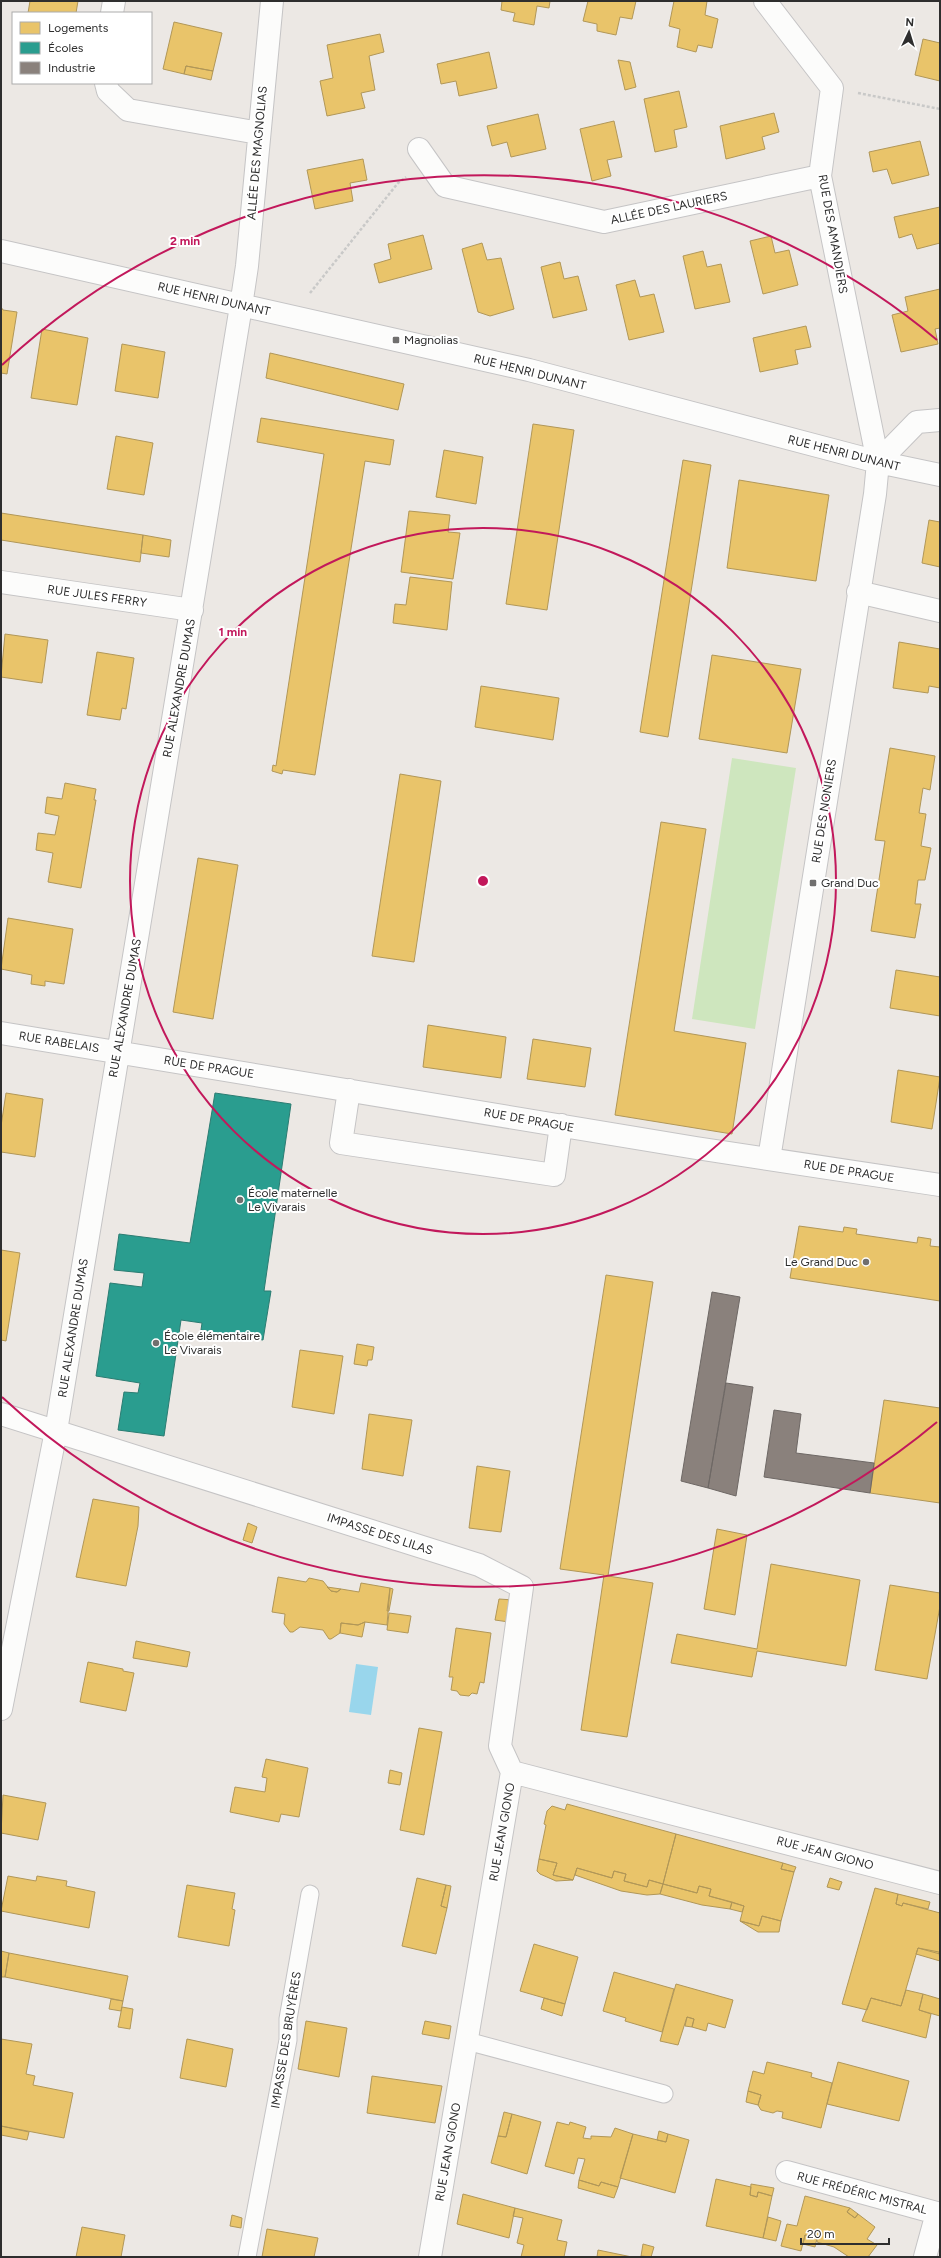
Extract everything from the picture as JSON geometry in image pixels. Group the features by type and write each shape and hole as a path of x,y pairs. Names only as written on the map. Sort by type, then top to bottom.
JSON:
{"street":[{"path":"112,12 114,1"},
{"name":"ALLÉE DES MAGNOLIAS","path":"241,306 247,266 272,1"},
{"path":"765,1 832,88"},
{"path":"106,84 108,91 128,110 259,133"},
{"name":"RUE DES AMANDIERS","path":"832,88 820,176 878,462"},
{"name":"ALLÉE DES LAURIERS","path":"423,154 445,186 604,222 820,176"},
{"name":"RUE HENRI DUNANT","path":"1,251 529,370 878,462 940,475"},
{"name":"RUE ALEXANDRE DUMAS","path":"1,1709 56,1431 241,306"},
{"path":"878,462 918,422 940,420"},
{"name":"RUE DES NONIERS","path":"769,1159 858,592 875,494 878,462"},
{"name":"RUE JULES FERRY","path":"1,582 192,610"},
{"path":"858,592 940,611"},
{"name":"RUE RABELAIS","path":"1,1033 118,1052"},
{"name":"RUE DE PRAGUE","path":"118,1052 769,1159 940,1185"},
{"path":"349,1090 341,1143 554,1175 561,1125"},
{"name":"IMPASSE DES LILAS","path":"1,1414 479,1565 522,1587 500,1746 512,1772"},
{"name":"RUE JEAN GIONO","path":"430,2257 512,1772 940,1883"},
{"name":"RUE FRÉDÉRIC MISTRAL","path":"787,2172 938,2213 925,2257"}],"lane":[{"name":"IMPASSE DES BRUYÈRES","path":"247,2257 288,2040 288,2019 310,1894"},
{"path":"467,2041 664,2094"}],"path":[{"path":"832,88 940,109"},
{"path":"291,317 423,154"}],"green space":[{"path":"732,758 796,768 755,1029 692,1019"}],"water":[{"path":"356,1664 378,1667 371,1715 349,1712"}],"building: Logements":[{"path":"30,1 78,1 76,12 28,12"},
{"path":"502,1 550,1 549,8 537,6 534,25 513,21 515,13 501,10"},
{"path":"588,1 636,1 632,19 620,17 616,35 597,31 597,24 583,21"},
{"path":"674,1 707,1 705,15 718,19 712,48 698,45 696,52 677,47 680,29 669,26"},
{"path":"174,22 222,33 213,71 186,66 184,74 163,69"},
{"path":"380,34 384,52 369,56 375,90 361,93 365,108 327,116 320,81 333,78 327,45"},
{"path":"923,39 940,43 940,81 915,75"},
{"path":"489,52 497,88 459,96 456,81 441,84 437,64"},
{"path":"618,60 630,62 636,87 625,90"},
{"path":"186,66 213,71 211,80 184,74"},
{"path":"679,91 687,127 674,130 677,147 655,152 644,99"},
{"path":"774,113 779,132 762,137 765,149 726,159 720,126"},
{"path":"538,114 546,149 511,157 507,142 492,146 487,126"},
{"path":"614,121 622,157 607,160 611,176 592,181 580,129"},
{"path":"920,141 929,175 892,184 887,169 873,172 869,152"},
{"path":"363,159 367,180 350,183 353,201 315,209 307,170"},
{"path":"940,207 940,243 917,249 912,234 899,238 894,217"},
{"path":"423,235 432,269 379,283 374,264 391,259 388,244"},
{"path":"771,236 775,253 789,250 798,285 763,294 750,241"},
{"path":"482,243 487,260 501,258 514,309 490,316 478,312 462,249"},
{"path":"703,251 707,267 721,264 730,302 695,309 683,256"},
{"path":"560,262 564,279 578,276 587,310 553,318 541,267"},
{"path":"635,280 640,297 654,294 664,332 629,340 616,285"},
{"path":"940,289 940,328 935,329 938,344 901,352 892,315 908,311 905,297"},
{"path":"1,307 3,310 17,312 7,374 1,373"},
{"path":"806,326 811,347 795,350 798,364 760,372 753,338"},
{"path":"42,329 88,338 77,405 31,398"},
{"path":"122,344 165,352 158,398 115,391"},
{"path":"270,353 404,384 398,410 266,378"},
{"path":"261,418 394,440 390,465 365,461 315,775 283,770 282,774 272,771 273,765 276,766 324,454 257,442"},
{"path":"533,424 574,430 547,610 506,604"},
{"path":"116,436 153,443 144,495 107,489"},
{"path":"444,450 483,457 476,504 436,497"},
{"path":"683,460 711,465 668,737 640,732"},
{"path":"739,480 829,495 816,581 727,568"},
{"path":"409,511 450,515 448,532 460,533 453,579 401,572"},
{"path":"1,513 143,535 140,562 1,540"},
{"path":"929,520 940,522 940,567 922,563"},
{"path":"143,535 171,540 169,557 141,553"},
{"path":"410,577 452,582 447,630 393,623 395,604 406,605"},
{"path":"5,634 48,640 42,683 1,677"},
{"path":"899,642 940,649 940,688 929,686 928,693 893,688"},
{"path":"97,652 134,658 126,709 122,708 120,720 87,715"},
{"path":"712,655 801,669 787,753 699,739"},
{"path":"481,686 559,698 553,740 475,727"},
{"path":"890,748 935,756 930,790 923,788 919,813 926,814 921,846 931,848 925,880 918,880 915,904 921,904 915,938 871,931 885,841 875,840"},
{"path":"400,774 441,781 414,962 372,956"},
{"path":"65,783 96,789 94,800 96,800 81,888 48,882 53,853 36,850 38,833 55,835 59,816 45,813 47,797 62,799"},
{"path":"661,822 706,829 674,1031 746,1043 732,1134 615,1115"},
{"path":"198,858 238,865 213,1019 173,1012"},
{"path":"8,918 73,929 64,984 45,981 45,986 31,984 32,975 1,969"},
{"path":"896,970 940,977 940,1016 890,1008"},
{"path":"428,1025 506,1037 501,1078 423,1067"},
{"path":"533,1039 591,1048 585,1087 527,1079"},
{"path":"898,1070 940,1077 932,1129 891,1122"},
{"path":"6,1093 43,1099 35,1157 1,1152 1,1126"},
{"name":"Le Grand Duc","path":"799,1226 843,1232 844,1227 857,1229 856,1234 917,1243 918,1237 931,1239 930,1246 940,1247 940,1301 790,1278"},
{"path":"1,1250 20,1253 6,1341 1,1340"},
{"path":"606,1275 653,1282 608,1576 653,1583 627,1737 581,1730 604,1575 560,1569"},
{"path":"357,1344 374,1347 372,1360 368,1360 367,1366 354,1364"},
{"path":"300,1350 343,1356 334,1414 292,1407"},
{"path":"884,1400 940,1408 940,1503 870,1493"},
{"path":"369,1414 412,1420 403,1476 362,1469"},
{"path":"477,1466 510,1471 501,1532 469,1528"},
{"path":"93,1499 139,1507 138,1526 126,1586 76,1577"},
{"path":"248,1523 257,1527 252,1543 243,1540"},
{"path":"717,1529 747,1535 735,1615 704,1609"},
{"path":"771,1564 860,1580 846,1666 757,1651 752,1677 671,1663 677,1634 757,1649"},
{"path":"278,1577 306,1582 309,1578 323,1581 331,1591 337,1592 341,1589 359,1592 361,1583 390,1588 387,1625 365,1622 358,1625 341,1623 340,1633 331,1639 329,1639 323,1630 300,1627 293,1632 290,1632 284,1624 285,1614 272,1612"},
{"path":"890,1585 940,1593 940,1606 927,1679 875,1670"},
{"path":"327,1587 341,1589 337,1592 331,1591"},
{"path":"390,1588 393,1589 389,1611 387,1611"},
{"path":"499,1599 513,1600 509,1622 495,1620"},
{"path":"389,1613 411,1616 408,1633 387,1630"},
{"path":"365,1622 362,1637 340,1633 341,1623 358,1625"},
{"path":"456,1628 491,1633 484,1683 480,1682 477,1694 472,1693 469,1696 460,1695 457,1691 451,1690 453,1677 449,1677"},
{"path":"136,1641 190,1652 187,1667 133,1658"},
{"path":"88,1662 123,1669 123,1671 134,1673 126,1711 80,1702"},
{"path":"419,1728 442,1732 424,1835 400,1830"},
{"path":"266,1759 308,1768 299,1817 281,1814 279,1822 230,1812 235,1787 265,1792 267,1778 262,1777"},
{"path":"390,1770 402,1773 400,1785 388,1783"},
{"path":"3,1795 46,1803 38,1840 1,1833"},
{"path":"567,1804 676,1834 663,1884 649,1880 647,1887 624,1881 626,1874 614,1871 612,1878 577,1868 573,1880 553,1875 557,1863 539,1859 546,1825 544,1824 547,1811 552,1806 565,1810"},
{"path":"676,1834 783,1863 781,1869 794,1872 781,1921 762,1916 759,1926 740,1921 744,1906 709,1896 711,1889 699,1886 697,1893 663,1884"},
{"path":"539,1859 557,1863 553,1875 573,1880 556,1881 540,1874 537,1871"},
{"path":"783,1863 796,1867 794,1872 781,1869"},
{"path":"577,1868 612,1878 614,1871 626,1874 624,1881 647,1887 649,1880 663,1884 660,1894 647,1895 621,1891 575,1875"},
{"path":"8,1876 36,1881 37,1876 67,1881 66,1886 95,1892 89,1928 1,1911"},
{"path":"417,1878 446,1885 441,1906 447,1908 436,1954 402,1946"},
{"path":"830,1878 842,1882 839,1890 827,1887"},
{"path":"663,1884 697,1893 699,1886 711,1889 709,1896 732,1902 730,1909 702,1905 660,1894"},
{"path":"187,1885 235,1893 232,1909 235,1910 229,1946 178,1937"},
{"path":"446,1885 451,1886 447,1908 441,1906"},
{"path":"875,1888 898,1894 896,1904 902,1906 903,1903 940,1913 940,1954 918,1948 901,2006 871,1998 867,2010 842,2004"},
{"path":"898,1894 930,1902 928,1909 903,1903 902,1906 896,1904"},
{"path":"732,1902 744,1906 742,1912 730,1909"},
{"path":"762,1916 781,1921 779,1932 758,1932 740,1921 759,1926"},
{"path":"534,1944 578,1957 565,2004 520,1991"},
{"path":"918,1948 939,1952 940,1961 916,1954"},
{"path":"1,1951 9,1953 5,1977 1,1977"},
{"path":"9,1953 128,1976 123,2001 5,1977"},
{"path":"614,1972 674,1989 662,2032 625,2021 626,2018 603,2011"},
{"path":"676,1984 733,2000 725,2028 708,2023 706,2031 692,2027 694,2019 687,2017 678,2045 660,2041"},
{"path":"906,1990 923,1994 919,2010 931,2014 926,2038 862,2021 871,1998 901,2006"},
{"path":"923,1994 940,1999 940,2016 919,2010"},
{"path":"544,1998 565,2004 562,2016 541,2009"},
{"path":"111,1999 123,2001 121,2011 109,2009"},
{"path":"122,2007 133,2009 130,2029 118,2027"},
{"path":"687,2017 694,2019 692,2027 685,2026"},
{"path":"306,2021 347,2028 339,2077 298,2069"},
{"path":"425,2021 451,2026 449,2039 422,2034"},
{"path":"1,2039 32,2044 26,2074 35,2076 33,2085 73,2093 64,2138 1,2126"},
{"path":"187,2039 233,2049 226,2087 180,2078"},
{"path":"767,2062 812,2073 811,2077 832,2083 821,2128 782,2118 783,2112 777,2111 773,2113 761,2110 758,2105 761,2095 748,2091 753,2071 764,2074"},
{"path":"838,2062 909,2081 899,2121 827,2104"},
{"path":"372,2076 442,2086 435,2123 367,2113"},
{"path":"748,2091 761,2095 758,2105 746,2102"},
{"path":"504,2112 512,2114 506,2137 498,2136"},
{"path":"512,2114 541,2122 527,2174 491,2163 498,2136 506,2137"},
{"path":"557,2122 569,2125 570,2122 586,2127 583,2138 591,2139 591,2136 611,2137 615,2128 633,2134 618,2187 601,2182 599,2186 579,2180 585,2159 578,2158 574,2174 545,2166"},
{"path":"1,2126 29,2132 27,2140 1,2135"},
{"path":"659,2131 668,2134 666,2142 657,2140"},
{"path":"633,2134 666,2142 668,2134 689,2140 675,2193 620,2178"},
{"path":"716,2179 751,2187 750,2195 757,2197 758,2192 772,2196 763,2238 706,2226"},
{"path":"579,2180 599,2186 601,2182 618,2187 614,2198 578,2188"},
{"path":"751,2184 774,2188 772,2196 758,2192 757,2197 750,2195"},
{"path":"463,2194 515,2208 509,2238 457,2224"},
{"path":"805,2196 850,2208 847,2212 855,2218 858,2214 875,2227 867,2239 877,2245 868,2257 849,2257 834,2247 817,2242 817,2238 805,2235 801,2251 781,2246 787,2224 797,2226"},
{"path":"515,2208 562,2220 557,2240 567,2242 564,2257 521,2257 524,2245 517,2243 523,2218 513,2216"},
{"path":"850,2208 858,2214 855,2218 847,2212"},
{"path":"232,2215 242,2218 241,2228 230,2226"},
{"path":"768,2217 781,2221 776,2241 763,2238"},
{"path":"82,2227 125,2235 121,2257 76,2257"},
{"path":"267,2229 318,2238 314,2257 262,2257"},
{"path":"805,2235 817,2238 815,2247 803,2244"},
{"path":"643,2244 654,2247 651,2257 641,2256"},
{"path":"598,2250 632,2257 597,2257"}],"building: Écoles":[{"path":"215,1093 291,1104 264,1291 271,1291 263,1340 201,1330 202,1323 181,1320 164,1436 118,1430 124,1392 138,1393 140,1383 96,1376 110,1283 142,1287 144,1273 114,1270 119,1234 190,1243"}],"building: Industrie":[{"path":"712,1292 740,1297 708,1488 681,1481"},
{"path":"726,1383 753,1387 736,1496 708,1488"},
{"path":"774,1410 801,1414 796,1453 874,1463 870,1493 764,1477"}],"place":[{"name":"Magnolias","path":"396,340"},
{"name":"Grand Duc","path":"813,883"},
{"name":"École maternelle Le Vivarais","path":"240,1200"},
{"name":"Le Grand Duc","path":"866,1262"},
{"name":"École élémentaire Le Vivarais","path":"156,1343"}]}
